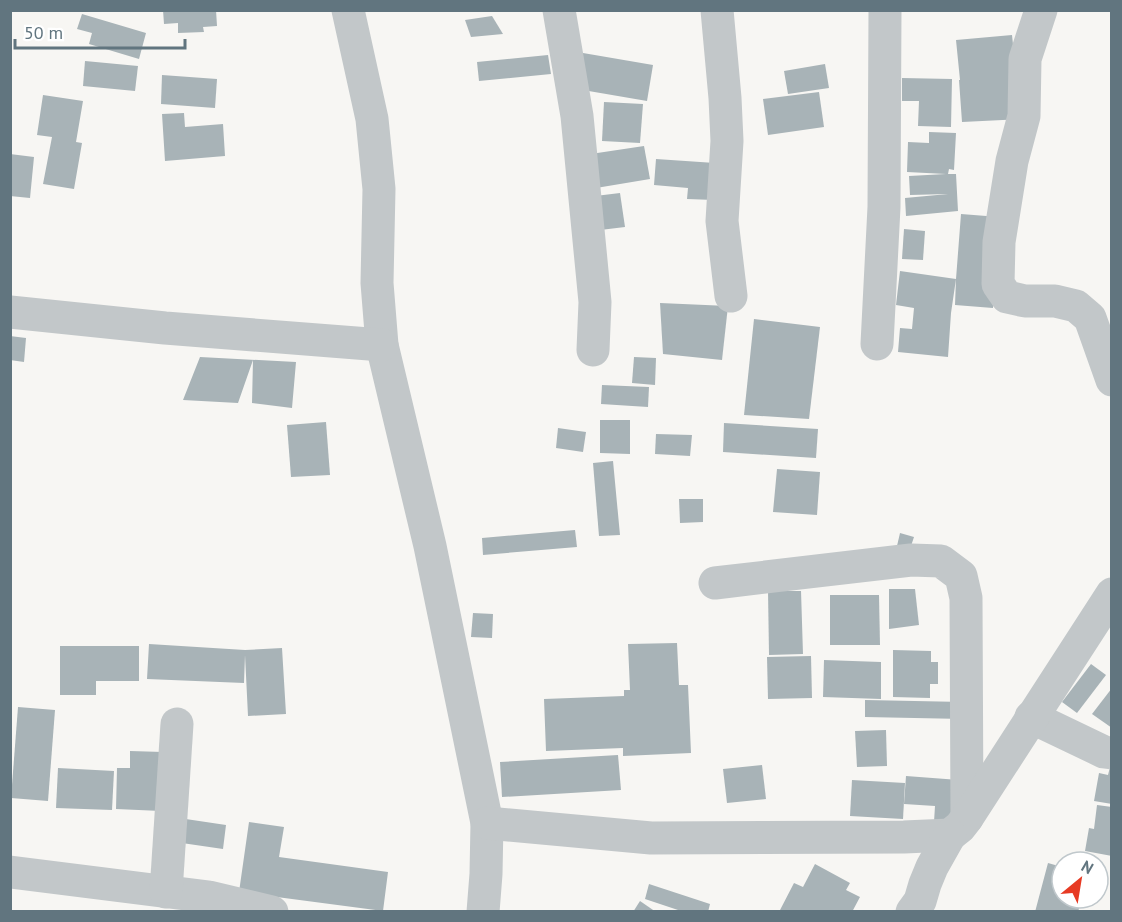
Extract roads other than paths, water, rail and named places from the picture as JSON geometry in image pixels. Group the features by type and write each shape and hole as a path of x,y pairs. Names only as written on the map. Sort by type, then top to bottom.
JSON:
{"street":[{"path":"348,10 372,119 379,189 376,283 382,345 430,546 488,823 483,912"},
{"path":"559,10 578,128 595,302 593,350"},
{"path":"717,10 727,141 722,221 731,296"},
{"path":"877,344 884,207 885,10"},
{"path":"1041,10 1025,59 1024,116 1012,161 999,242 998,284 1007,297 1025,301 1055,301 1076,306 1090,318 1112,380"},
{"path":"10,312 165,328 382,345"},
{"path":"715,583 910,560 941,561 961,576 966,598 959,826"},
{"path":"912,912 920,902 932,867 1112,594"},
{"path":"1031,717 1104,752 1112,753"},
{"path":"166,892 177,724"},
{"path":"488,823 651,838 904,837 959,826"},
{"path":"10,872 209,897 272,912"}]}
